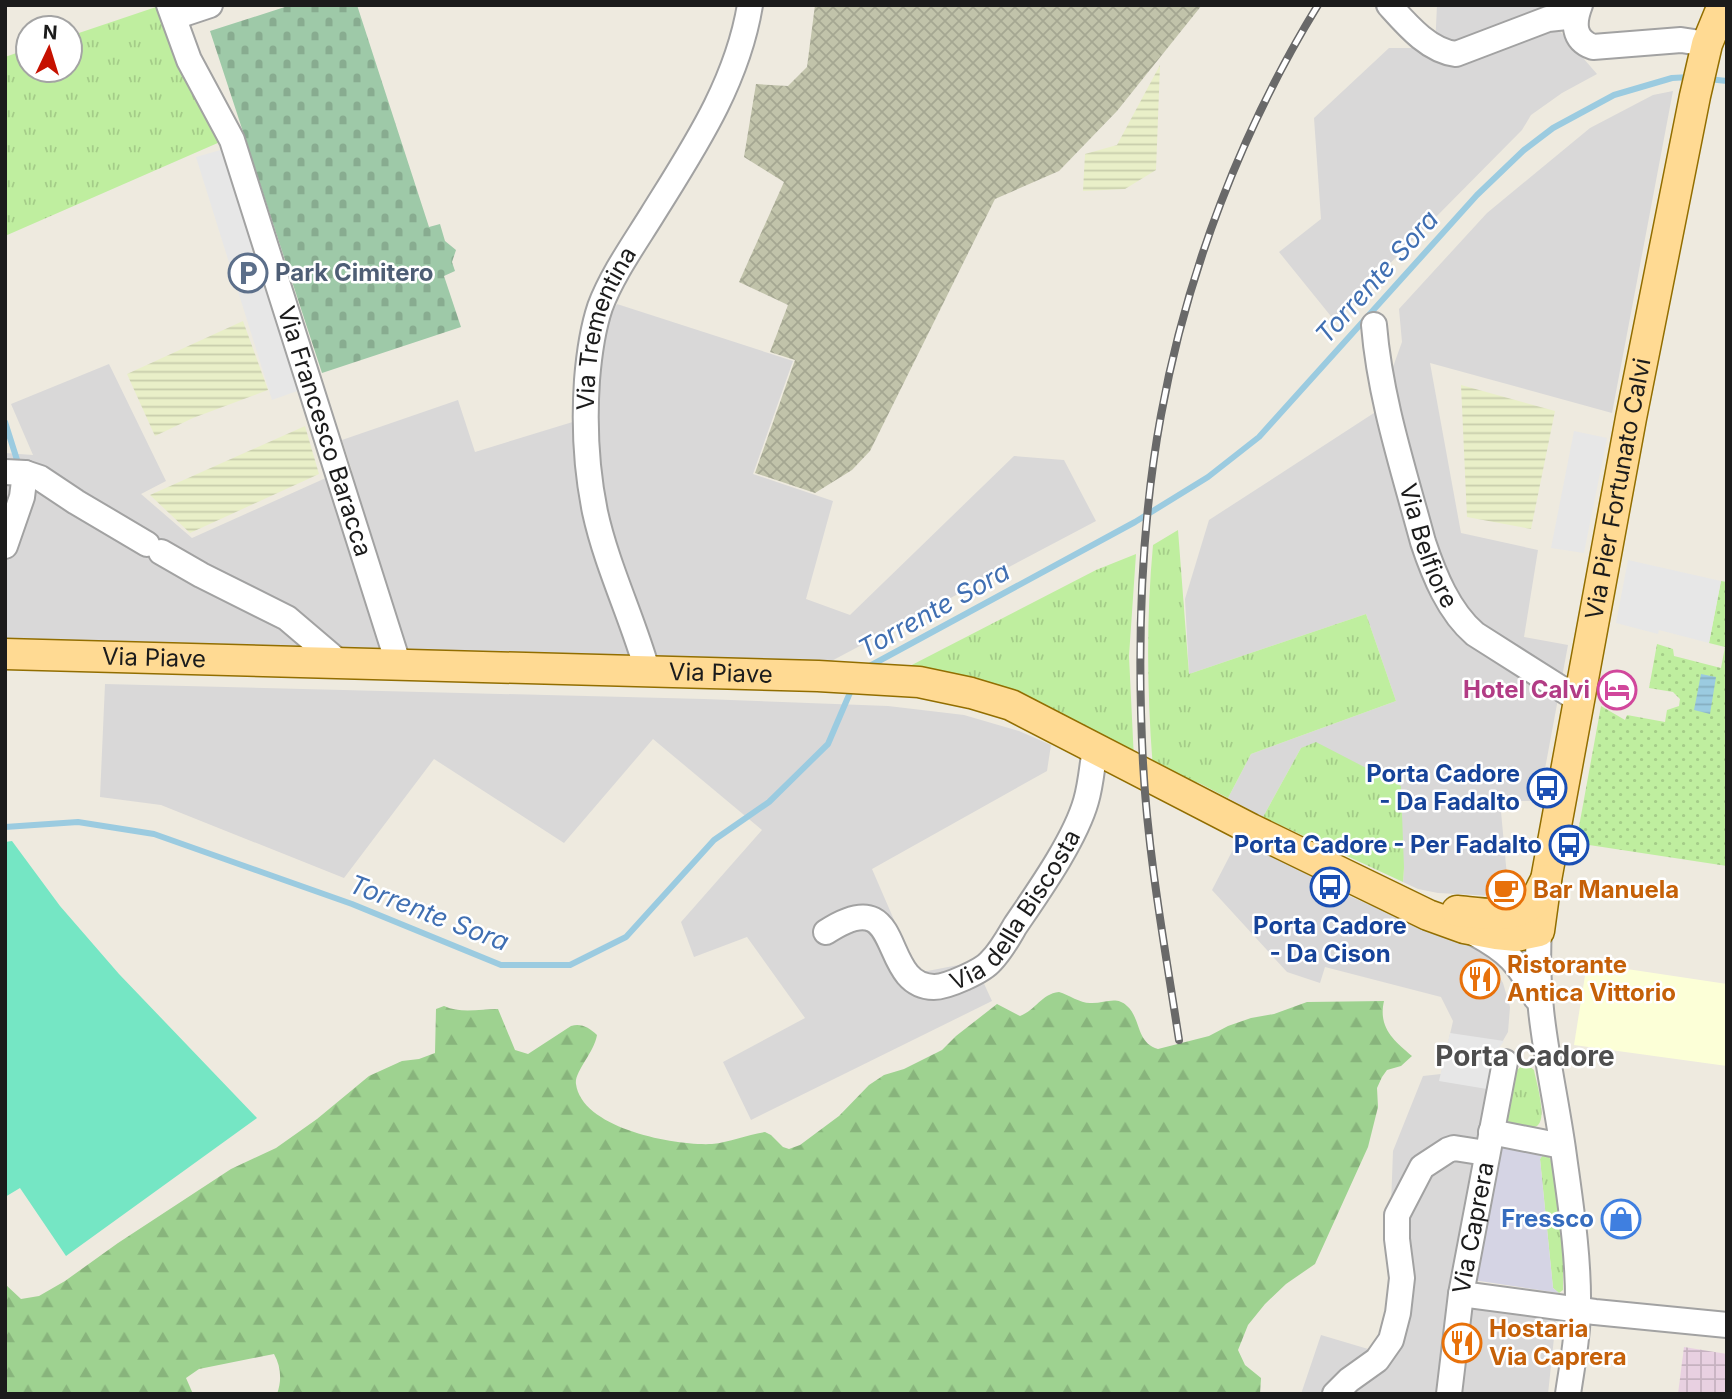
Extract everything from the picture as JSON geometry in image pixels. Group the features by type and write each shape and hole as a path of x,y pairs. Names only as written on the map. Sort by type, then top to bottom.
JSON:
{"main road":[{"name":"Via Pier Fortunato Calvi","path":"1539,931 1546,880 1631,418 1705,51 1723,5"},
{"name":"Via Piave","path":"5,654 818,676 891,679 948,687 1011,705 1251,829 1428,915 1464,928 1516,936 1539,931"},
{"path":"1492,914 1524,908 1535,900 1546,880"},
{"name":"Via Piave","path":"1389,895 1442,910 1492,914"}],"street":[{"path":"172,11 210,5"},
{"name":"Via Trementina","path":"648,673 596,513 588,468 584,413 590,346 600,307 704,132 726,88 739,54 750,5"},
{"path":"1389,5 1405,23 1444,53 1456,54 1548,19 1578,11 1577,34 1581,41 1593,47 1681,40 1705,51"},
{"name":"Via Francesco Baracca","path":"172,11 189,60 232,140 399,666"},
{"name":"Via Belfiore","path":"1374,325 1383,391 1423,542 1429,562 1460,621 1475,634 1579,700"},
{"path":"5,546 22,497 15,472 40,478 75,502 201,575 287,618 341,664"},
{"name":"Via della Biscosta","path":"826,932 847,918 868,916 881,925 904,972 913,982 935,987 975,973 990,963 1028,908 1076,826 1086,802 1095,749"},
{"name":"Via Piave","path":"1492,914 1506,916 1539,931"},
{"path":"1464,928 1512,957 1526,975 1539,1005"},
{"path":"1539,931 1539,1005 1562,1146 1576,1263 1578,1310 1569,1394"},
{"name":"Via Caprera","path":"1449,1394 1461,1294 1505,1062"},
{"path":"1335,1394 1377,1360 1391,1340 1398,1313 1402,1278 1397,1215 1422,1167 1454,1148 1488,1143 1562,1146"},
{"path":"1461,1294 1578,1310 1726,1325"}],"shaded area":[{"path":"815,5 1202,5 1117,111 1059,171 995,199 870,451 852,470 815,493 755,473 795,360 770,352 788,305 739,282 784,182 744,157 756,84 788,86 807,67"},
{"path":"1437,5 1550,5 1558,29 1597,74 1562,93 1531,115 1522,130 1334,320 1279,252 1321,219 1314,118 1389,48 1435,48"},
{"path":"1160,65 1156,170 1125,189 1083,191 1085,154 1117,145"},
{"path":"1673,91 1612,413 1430,363 1461,533 1538,550 1524,637 1568,645 1539,801 1500,801 1507,876 1505,894 1495,893 1494,896 1438,893 1418,889 1403,882 1404,868 1301,748 1263,817 1228,798 1251,754 1396,701 1366,614 1189,674 1185,599 1209,520 1377,411 1402,342 1399,309 1487,213 1590,128 1653,95"},
{"name":"Park Cimitero","path":"224,149 300,390 272,400 196,157"},
{"path":"617,304 793,361 753,474 833,501 806,599 850,615 1014,456 1064,460 1096,521 822,666 5,646 5,453 33,455 11,404 109,364 166,481 141,494 192,538 328,477 352,471 342,440 458,400 475,452 589,417 593,345"},
{"path":"243,321 268,390 193,418 155,436 127,374"},
{"path":"1461,385 1555,411 1531,529 1467,517"},
{"path":"305,426 319,474 190,533 150,495"},
{"path":"1574,431 1607,438 1584,553 1551,548"},
{"path":"1628,560 1721,581 1709,643 1659,630 1658,634 1616,623"},
{"path":"105,684 888,706 964,715 1019,731 1051,745 1047,771 872,869 917,973 974,962 992,1001 751,1120 723,1062 805,1018 747,937 694,957 681,922 762,830 653,739 564,843 434,759 344,878 161,805 100,797"},
{"path":"1239,838 1347,895 1435,933 1480,949 1503,983 1510,1007 1508,1032 1497,1051 1487,1089 1490,1089 1451,1299 1556,1319 1548,1394 1301,1394 1321,1335 1395,1357 1408,1293 1391,1205 1393,1151 1423,1076 1441,1074 1453,1021 1441,997 1325,967 1320,983 1287,972 1212,890"},
{"path":"1587,963 1727,984 1727,1066 1574,1045"},
{"path":"1450,1033 1504,1041 1497,1051 1487,1089 1439,1081"},
{"path":"1501,1147 1542,1156 1540,1159 1553,1288 1559,1293 1473,1280"},
{"path":"1684,1347 1727,1354 1727,1394 1678,1394"}],"green space":[{"path":"291,5 357,5 429,227 440,224 445,241 456,250 452,262 455,271 444,276 461,327 322,373 210,31"},
{"path":"159,6 186,76 220,142 5,236 5,57 14,54 14,84 84,84 84,31"},
{"path":"1178,530 1189,674 1366,614 1396,701 1251,754 1228,798 1199,783 1153,769 1148,657 1153,545"},
{"path":"1136,554 1129,656 1134,760 906,668 1096,570"},
{"path":"1721,581 1727,582 1727,866 1576,843 1601,706 1625,720 1627,715 1665,722 1667,710 1679,706 1680,699 1673,692 1649,688 1657,644 1673,649 1674,656 1721,668 1725,647 1709,643"},
{"path":"1316,742 1401,786 1403,882 1263,817 1301,748"},
{"path":"12,841 60,906 119,974 257,1118 66,1256 20,1188 5,1197 5,842"},
{"path":"1059,992 1086,1003 1114,1000 1123,1003 1135,1017 1142,1036 1158,1049 1209,1036 1251,1018 1274,1014 1307,1002 1384,1001 1385,1026 1412,1056 1401,1066 1387,1070 1382,1077 1377,1088 1378,1107 1368,1147 1315,1264 1286,1284 1248,1325 1238,1350 1245,1365 1261,1378 1260,1394 277,1394 280,1374 274,1354 199,1369 186,1378 193,1394 5,1394 5,1284 21,1299 39,1296 231,1169 276,1148 317,1119 369,1076 402,1061 435,1053 436,1009 444,1006 464,1010 498,1009 515,1050 528,1054 571,1026 588,1028 597,1035 576,1079 582,1100 595,1113 633,1132 676,1142 712,1144 765,1132 789,1149 800,1145 839,1116 869,1085 884,1075 904,1069 942,1050 997,1004 1020,1016 1048,996"},
{"path":"1523,1065 1534,1070 1539,1093 1541,1119 1534,1127 1506,1121 1517,1070"},
{"path":"1542,1156 1549,1157 1553,1164 1563,1238 1563,1290 1559,1293 1553,1288 1540,1159"}],"water":[{"path":"1701,674 1716,677 1710,714 1694,710"}],"waterway":[{"name":"Torrente Sora","path":"866,668 1135,522 1208,477 1259,437 1477,195 1524,150 1553,128 1614,95 1672,78 1690,77"},
{"name":"Torrente Sora","path":"1708,79 1727,81"},
{"path":"5,422 18,463"},
{"name":"Torrente Sora","path":"5,827 78,822 154,834 352,904 501,965 570,965 626,937 714,840 769,802 828,744 852,688"}],"railway":[{"path":"1179,1040 1145,798 1140,676 1148,502 1172,361 1202,255 1221,203 1265,101 1318,5"}],"place":[{"name":"Park Cimitero","path":"248,273"},
{"name":"Hotel Calvi","path":"1617,690"},
{"name":"Porta Cadore - Da Fadalto","path":"1547,788"},
{"name":"Porta Cadore - Per Fadalto","path":"1569,845"},
{"name":"Porta Cadore - Da Cison","path":"1330,887"},
{"name":"Bar Manuela","path":"1506,890"},
{"name":"Ristorante Antica Vittorio","path":"1480,979"},
{"name":"Fressco","path":"1621,1219"},
{"name":"Hostaria Via Caprera","path":"1462,1343"}],"district":[{"name":"Porta Cadore","path":"1525,1056"}]}
